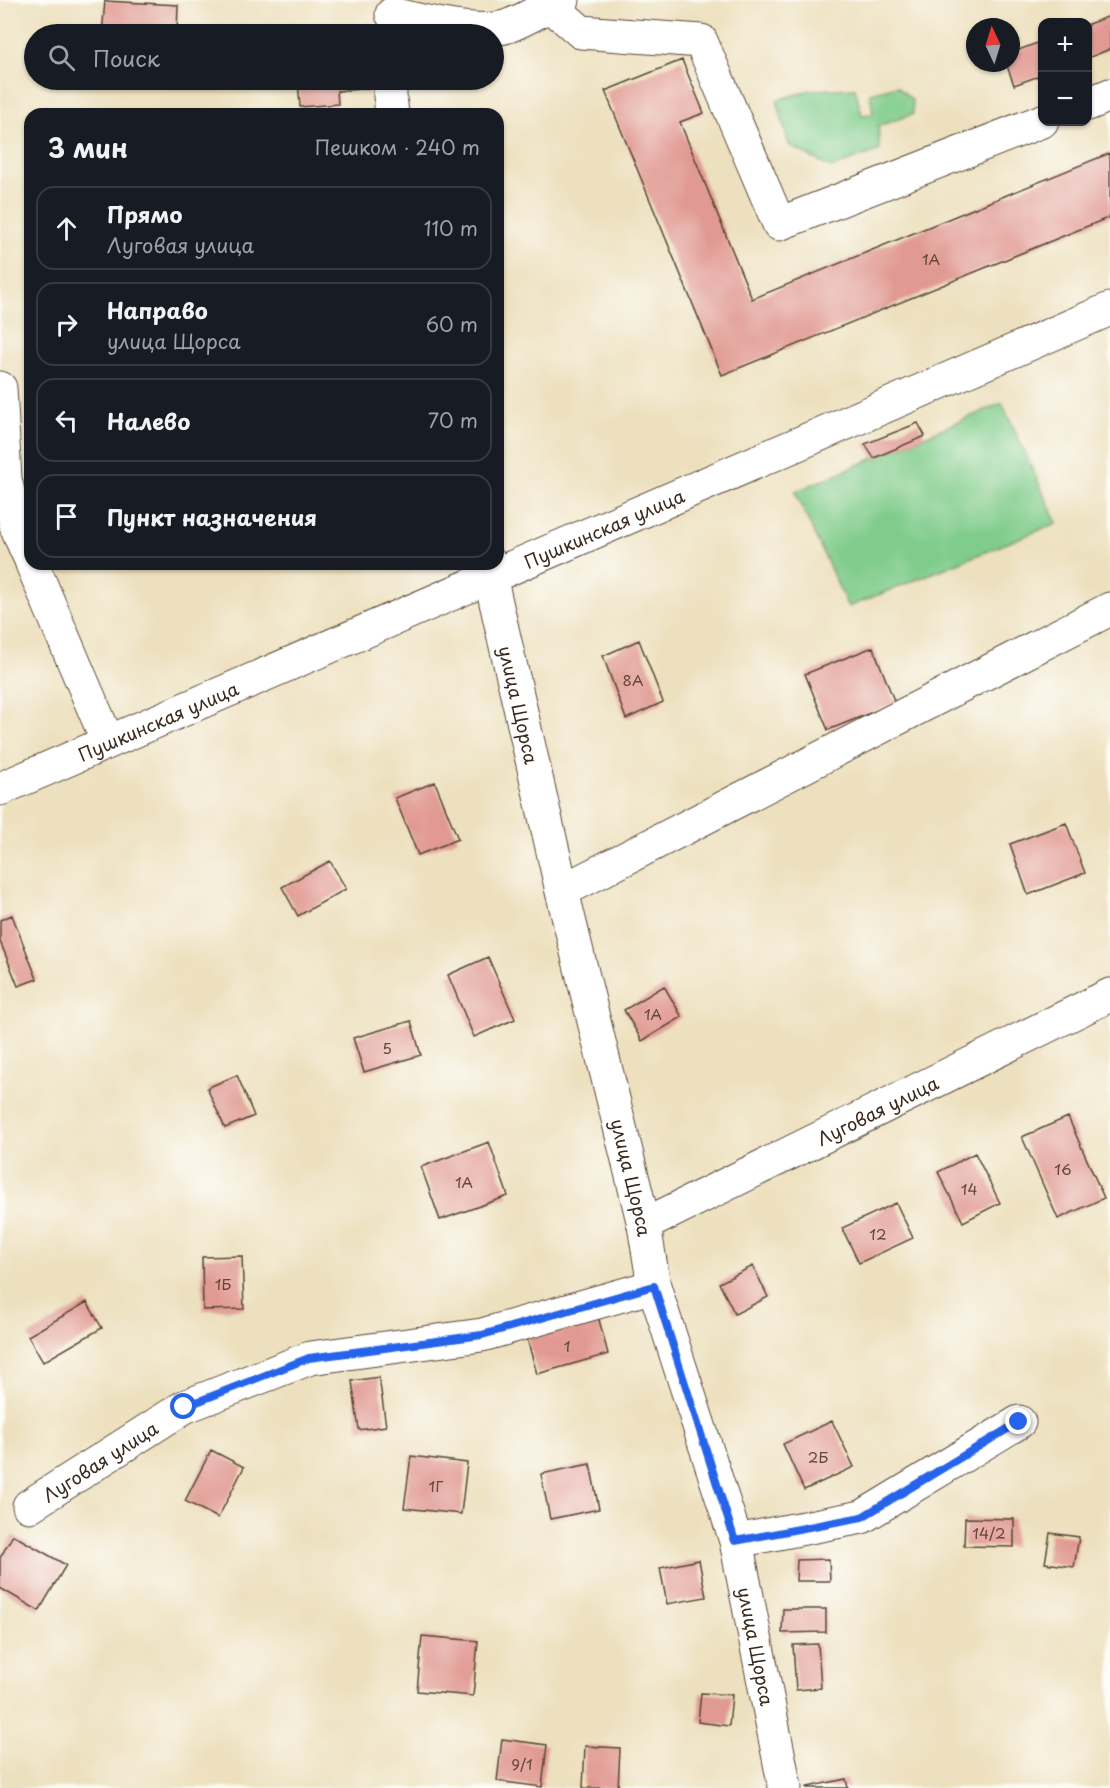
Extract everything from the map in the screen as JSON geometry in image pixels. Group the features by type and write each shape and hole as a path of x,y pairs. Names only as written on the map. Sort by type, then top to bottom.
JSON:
{"street":[{"path":"504,27 556,2 581,32 701,41 779,224 1038,124"},
{"path":"392,16 439,24"},
{"path":"390,90 391,108"},
{"path":"1092,102 1110,95"},
{"name":"Пушкинская улица","path":"504,565 1110,309"},
{"path":"0,388 5,479 17,529 24,545"},
{"path":"35,570 108,742"},
{"name":"Пушкинская улица","path":"0,789 491,570"},
{"name":"улица Щорса","path":"491,570 562,891 644,1225 654,1286 735,1541 785,1788"},
{"path":"562,891 1110,609"},
{"name":"Луговая улица","path":"644,1225 1110,995"},
{"name":"Луговая улица","path":"29,1506 184,1407 309,1358 482,1335 654,1286"},
{"path":"735,1541 862,1517 1019,1422"}],"green space":[{"path":"897,86 912,100 913,114 878,126 880,150 831,168 789,145 777,100 811,90 855,88 862,115 873,114 870,93"},
{"path":"1002,403 1057,523 848,607 795,492"}],"building":[{"path":"105,1 178,5 177,24 103,24"},
{"path":"1110,16 1110,49 1092,56 1092,23"},
{"path":"1038,43 1038,76 1014,85 1009,72 1020,72 1020,50"},
{"path":"682,60 704,113 680,122 752,299 1110,153 1110,217 722,375 605,91"},
{"path":"299,90 349,90 337,91 338,104 300,107"},
{"path":"918,423 925,436 874,458 865,444"},
{"path":"639,640 663,702 626,719 603,656"},
{"path":"873,647 895,703 828,730 805,674"},
{"path":"435,782 458,839 418,855 395,798"},
{"path":"1066,823 1085,873 1028,895 1010,844"},
{"path":"330,861 346,889 298,916 282,887"},
{"path":"12,915 37,979 18,986 0,941 0,920"},
{"path":"488,957 515,1019 474,1037 448,975"},
{"path":"664,986 682,1017 642,1041 624,1010"},
{"path":"411,1021 421,1055 364,1072 353,1038"},
{"path":"237,1075 254,1116 225,1128 207,1088"},
{"path":"1068,1117 1104,1198 1058,1219 1022,1137"},
{"path":"489,1142 508,1196 440,1220 421,1167"},
{"path":"975,1153 1000,1203 963,1222 938,1172"},
{"path":"896,1203 913,1238 859,1263 842,1228"},
{"path":"242,1256 244,1309 203,1310 202,1257"},
{"path":"753,1266 768,1297 735,1314 719,1283"},
{"path":"87,1302 102,1328 43,1362 28,1336"},
{"path":"598,1316 608,1354 537,1374 526,1335"},
{"path":"379,1377 386,1426 359,1430 352,1381"},
{"path":"832,1421 854,1467 804,1490 783,1444"},
{"path":"211,1450 244,1467 218,1518 185,1501"},
{"path":"411,1456 467,1463 461,1514 404,1508"},
{"path":"590,1464 599,1509 550,1519 541,1474"},
{"path":"965,1518 1014,1519 1014,1547 964,1546"},
{"path":"1050,1533 1079,1537 1074,1567 1045,1563"},
{"path":"13,1535 66,1565 39,1611 0,1588 0,1558"},
{"path":"829,1559 830,1581 796,1581 797,1560"},
{"path":"699,1560 706,1597 667,1604 660,1568"},
{"path":"783,1609 826,1609 826,1632 782,1633"},
{"path":"422,1636 478,1641 473,1696 417,1691"},
{"path":"818,1644 821,1688 796,1690 793,1645"},
{"path":"701,1693 732,1695 729,1726 698,1722"},
{"path":"502,1739 547,1745 542,1787 497,1781"},
{"path":"585,1746 620,1748 618,1788 583,1788"},
{"path":"846,1779 848,1788 807,1788 807,1787"}],"route":[{"path":"184,1407 309,1358 482,1335 654,1286 735,1541 862,1517 1019,1422"}]}
